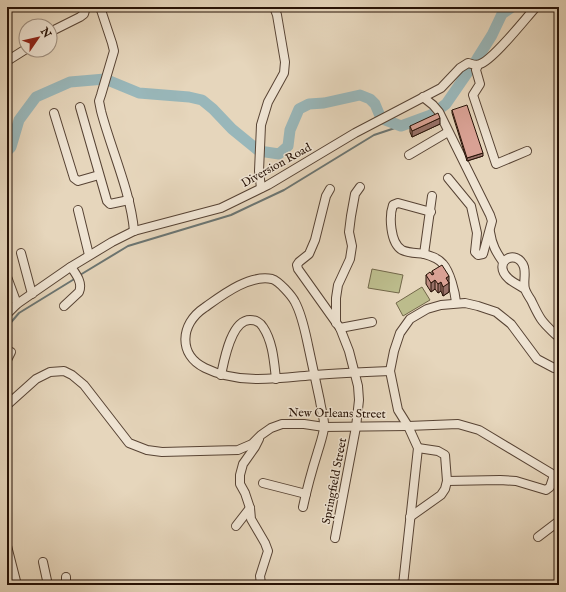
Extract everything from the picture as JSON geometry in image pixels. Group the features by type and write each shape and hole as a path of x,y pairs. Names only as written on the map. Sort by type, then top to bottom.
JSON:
{"street":[{"path":"58,28 84,14 86,7"},
{"path":"100,7 114,51 103,85 100,111 128,200 134,231"},
{"path":"261,188 261,125 268,102 284,73 284,62 277,15 274,7"},
{"name":"Diversion Road","path":"7,314 17,304 32,294 75,272 89,255 112,242 134,231 221,208 261,188 382,118 441,88 460,68 485,62 536,7"},
{"path":"7,61 18,54"},
{"path":"474,64 480,84 473,95 496,164 527,151"},
{"path":"423,97 433,105 438,112 490,215 492,221 483,254 478,255 475,252 477,233 471,206 448,178"},
{"path":"80,108 98,175 107,201 110,204 128,200"},
{"path":"54,113 74,178 78,181 98,175"},
{"path":"409,155 448,132"},
{"path":"360,187 355,194 351,216 349,232 352,246 350,259 338,286 336,298 338,325 372,322"},
{"name":"Springfield Street","path":"330,189 326,196 315,240 309,254 298,262 297,265 298,269 338,325 349,351 355,373 359,400 356,427 334,538"},
{"path":"424,254 432,196"},
{"path":"431,212 398,203 393,205 390,212 394,242 401,250 434,256 444,264 455,289 456,302"},
{"path":"78,210 89,255"},
{"path":"489,230 491,243 503,262"},
{"path":"21,253 32,294"},
{"path":"525,289 509,279 503,272 503,262 509,257 517,258 521,262 525,275 525,289 541,319 556,335 559,336"},
{"path":"64,306 80,292 81,285 75,272"},
{"path":"7,277 17,304"},
{"path":"303,507 324,427 315,375 304,326 295,302 284,288 272,279 258,279 238,286 207,305 194,316 190,322 186,331 186,345 192,359 205,368 221,375 276,379 315,375 390,371"},
{"name":"New Orleans Street","path":"418,448 408,426 398,410 390,371 394,351 400,333 410,319 427,309 456,302 465,303 496,312 511,324 537,359 559,369"},
{"path":"221,375 232,336 245,321 252,320 264,327 271,349 276,379"},
{"path":"7,360 11,352"},
{"name":"New Orleans Street","path":"7,405 36,379 50,372 64,371 72,375 84,385 129,443 138,447 162,452 238,450 252,444 271,428 282,424 304,424 324,427 356,427 458,424 479,430 557,477"},
{"path":"261,435 255,447 243,464 240,475 240,484 245,492 250,508 251,519 268,551 260,576 261,584"},
{"path":"403,585 410,518 418,448 438,451 446,455 447,481 445,489 441,495 410,518"},
{"path":"447,481 516,481 546,490 550,488 557,477"},
{"path":"263,483 306,494"},
{"path":"236,526 250,508"},
{"path":"538,537 559,521"},
{"path":"7,546 18,585"},
{"path":"43,562 48,585"}],"green space":[{"path":"372,269 403,275 399,293 368,288"},
{"path":"422,287 430,300 403,316 396,303"}],"building":[{"path":"467,105 483,153 467,158 452,110"},
{"path":"438,113 440,118 412,131 410,126"},
{"path":"442,265 449,276 446,278 449,283 443,287 441,282 438,284 435,280 431,283 426,275 430,272 432,275 434,274 432,271"}],"waterway":[{"path":"383,119 401,126 431,115 446,104 492,35 502,14 512,7"},
{"path":"7,151 11,147 19,120 36,97 70,82 105,79 139,93 189,97 202,100 232,129 259,151 279,154 288,146 290,130 299,109 309,104 324,103 360,95 370,99 375,104 380,116"},
{"path":"80,275 128,246 231,215 284,190 374,135 401,126"},
{"path":"7,327 19,313 76,278"}]}
